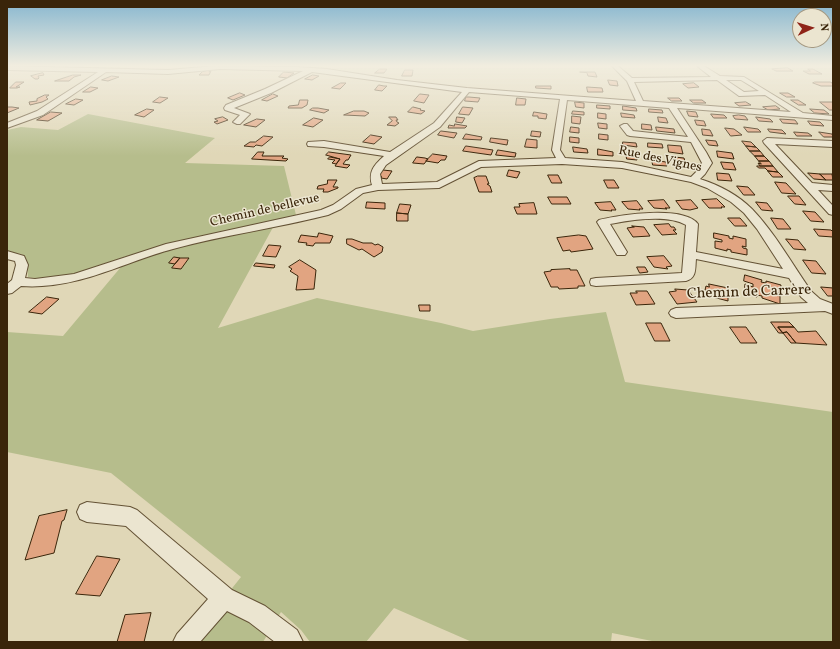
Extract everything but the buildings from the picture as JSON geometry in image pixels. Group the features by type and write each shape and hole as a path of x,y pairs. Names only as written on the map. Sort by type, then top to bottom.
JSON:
{"street":[{"path":"7,126 40,113 65,96"},
{"path":"237,122 246,114 228,108 255,96"},
{"path":"378,186 375,176 376,170 392,155 432,130 445,118 462,96"},
{"path":"543,96 833,118"},
{"path":"637,96 641,104"},
{"path":"772,96 802,116"},
{"path":"562,160 556,150 564,98"},
{"path":"672,106 707,163 702,172 693,180"},
{"path":"624,126 630,133 694,140"},
{"path":"833,144 767,141 833,212"},
{"path":"311,144 324,144 392,155"},
{"name":"Rue des Vignes","path":"562,160 616,164 693,180 711,186 726,194 748,211 762,227 806,294 815,302 828,308"},
{"name":"Chemin de bellevue","path":"18,282 46,283 75,278 170,246 324,213 337,207 360,191 378,186 412,188 439,185 479,164 562,160"},
{"path":"809,186 833,188"},
{"path":"596,282 686,277 688,275 692,224 687,220 667,216 615,218 603,222 621,252"},
{"path":"690,254 794,275"},
{"path":"7,256 20,259 22,265 18,282 7,290"},
{"name":"Chemin de Carrère","path":"676,313 828,308"},
{"path":"87,512 130,517 224,598 257,614 289,638 291,642"},
{"path":"185,642 224,598"}],"green space":[{"path":"88,114 215,138 185,163 284,166 296,215 277,220 218,328 317,298 441,323 473,331 606,312 625,382 833,412 833,642 657,642 612,633 611,642 472,642 394,608 366,642 310,642 301,630 281,612 263,642 189,642 241,577 111,473 7,452 7,332 63,336 131,255 80,272 54,278 28,277 27,262 22,254 7,252 7,130 21,127 58,130"}]}
